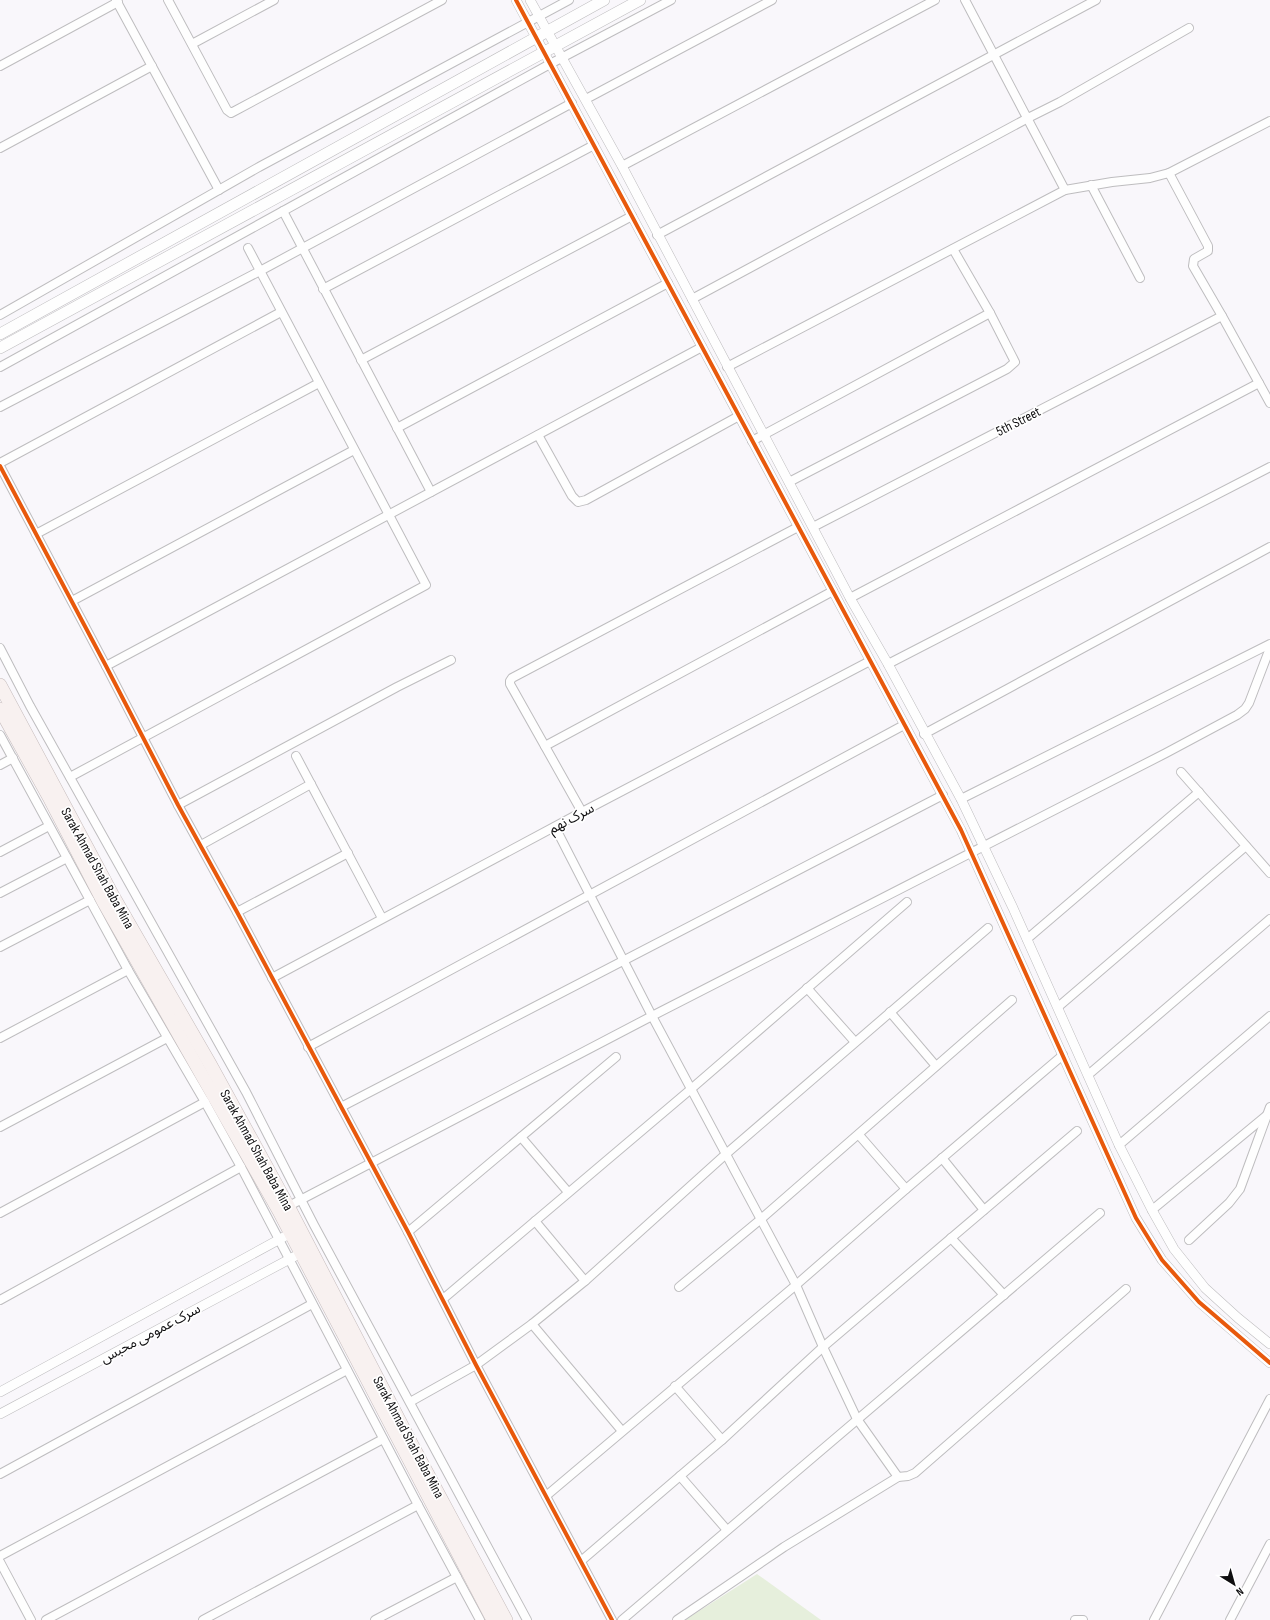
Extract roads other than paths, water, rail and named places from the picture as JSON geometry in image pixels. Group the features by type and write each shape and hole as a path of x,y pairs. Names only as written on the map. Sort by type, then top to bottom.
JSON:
{"highway":[{"name":"Sarak Ahmad Shah Baba Mina","path":"0,685 113,896 210,1064 284,1209 412,1443 506,1620"},
{"path":"0,709 104,901 284,1209 285,1236 301,1253 493,1620"}],"main road":[{"path":"0,334 536,36 604,0"},
{"path":"0,348 640,0"}],"street":[{"path":"168,0 227,110 231,114 442,0"},
{"path":"192,44 274,0"},
{"path":"516,0 972,852 1136,1218 1162,1260 1199,1302 1270,1363"},
{"path":"530,0 586,98 850,598 888,664 924,734 961,800 1027,939 1119,1146 1152,1210 1174,1249 1205,1288 1270,1344"},
{"path":"0,315 219,190 569,0"},
{"path":"0,367 550,64 671,0"},
{"path":"586,98 772,0"},
{"path":"622,166 935,0"},
{"path":"965,0 1065,190"},
{"path":"657,235 1096,0"},
{"path":"0,66 117,1 219,190"},
{"path":"692,299 1060,102 1189,28"},
{"path":"0,148 152,66"},
{"path":"0,407 302,249 572,103"},
{"path":"727,367 1065,190 1091,185 1150,178 1169,173 1270,121"},
{"path":"323,289 594,144"},
{"path":"1169,173 1208,246 1208,251 1194,260 1193,266 1270,403"},
{"path":"1091,185 1140,278"},
{"path":"283,211 431,492"},
{"path":"361,360 632,216"},
{"path":"70,777 425,586 426,582 354,450 248,248"},
{"path":"789,482 1007,369 1015,362 990,313 953,249"},
{"path":"397,428 668,283"},
{"path":"0,463 281,312"},
{"path":"752,441 990,313"},
{"name":"5th Street","path":"813,527 1222,316"},
{"path":"106,666 702,348"},
{"path":"36,534 319,383"},
{"path":"850,598 1259,383"},
{"path":"538,435 572,496 578,502 586,500 739,416"},
{"path":"72,602 354,450"},
{"path":"0,466 178,805 201,845 408,1232 476,1365 612,1620"},
{"path":"888,664 1270,467"},
{"path":"582,812 510,684 512,678 798,527"},
{"path":"924,734 1270,548"},
{"path":"545,746 833,591"},
{"path":"961,800 1270,644"},
{"path":"0,648 70,777 246,1092 302,1200 527,1620"},
{"path":"284,1209 652,1016 1237,715 1245,709 1249,703 1270,648"},
{"path":"178,805 397,687 451,660"},
{"name":"سرک نهم","path":"272,978 382,918 870,661"},
{"path":"308,1047 904,724"},
{"path":"0,735 128,970 205,1102 241,1168 285,1236 289,1259 480,1620"},
{"path":"296,756 382,918"},
{"path":"0,765 13,758"},
{"path":"1181,772 1270,873"},
{"path":"201,845 311,784"},
{"path":"1027,939 1199,792"},
{"path":"341,1108 942,795"},
{"path":"0,852 49,826"},
{"path":"555,827 652,1016 796,1285 856,1419 898,1477"},
{"path":"1058,1007 1246,846"},
{"path":"237,912 348,853"},
{"path":"0,893 67,858"},
{"path":"0,947 90,900"},
{"path":"443,1299 691,1089 907,902"},
{"path":"1088,1075 1270,919"},
{"path":"410,1402 476,1365 532,1324 585,1281 726,1154 988,928"},
{"path":"0,1038 128,970"},
{"path":"807,988 855,1042"},
{"path":"679,1287 859,1135 1012,1000"},
{"path":"890,1012 936,1066"},
{"path":"1119,1146 1270,1016"},
{"path":"0,1127 167,1038"},
{"path":"546,1496 796,1285 1063,1055"},
{"path":"408,1232 616,1057"},
{"path":"0,1214 205,1102"},
{"path":"1152,1210 1269,1111"},
{"path":"1189,1240 1229,1204 1240,1189 1269,1111"},
{"path":"581,1561 722,1440 823,1347 1077,1132"},
{"path":"859,1135 906,1189"},
{"path":"522,1137 568,1192"},
{"path":"942,1158 984,1210"},
{"path":"0,1300 241,1168"},
{"path":"622,1620 856,1419 1100,1213"},
{"path":"535,1221 585,1281"},
{"name":"سرک عمومی محبس","path":"0,1392 285,1236"},
{"path":"951,1238 1004,1295"},
{"name":"سرک عمومی محبس","path":"0,1414 301,1253"},
{"path":"677,1620 784,1547 898,1477 908,1476 915,1473 1126,1289"},
{"path":"0,1474 312,1304"},
{"path":"532,1324 622,1431"},
{"path":"0,1556 347,1370"},
{"path":"675,1386 722,1440"},
{"path":"1154,1620 1270,1399"},
{"path":"46,1620 383,1439"},
{"path":"680,1476 727,1530"},
{"path":"203,1620 418,1505"},
{"path":"1230,1620 1270,1544"},
{"path":"0,1562 32,1620"},
{"path":"375,1620 457,1577"},
{"path":"1075,1620 1083,1620"}]}
